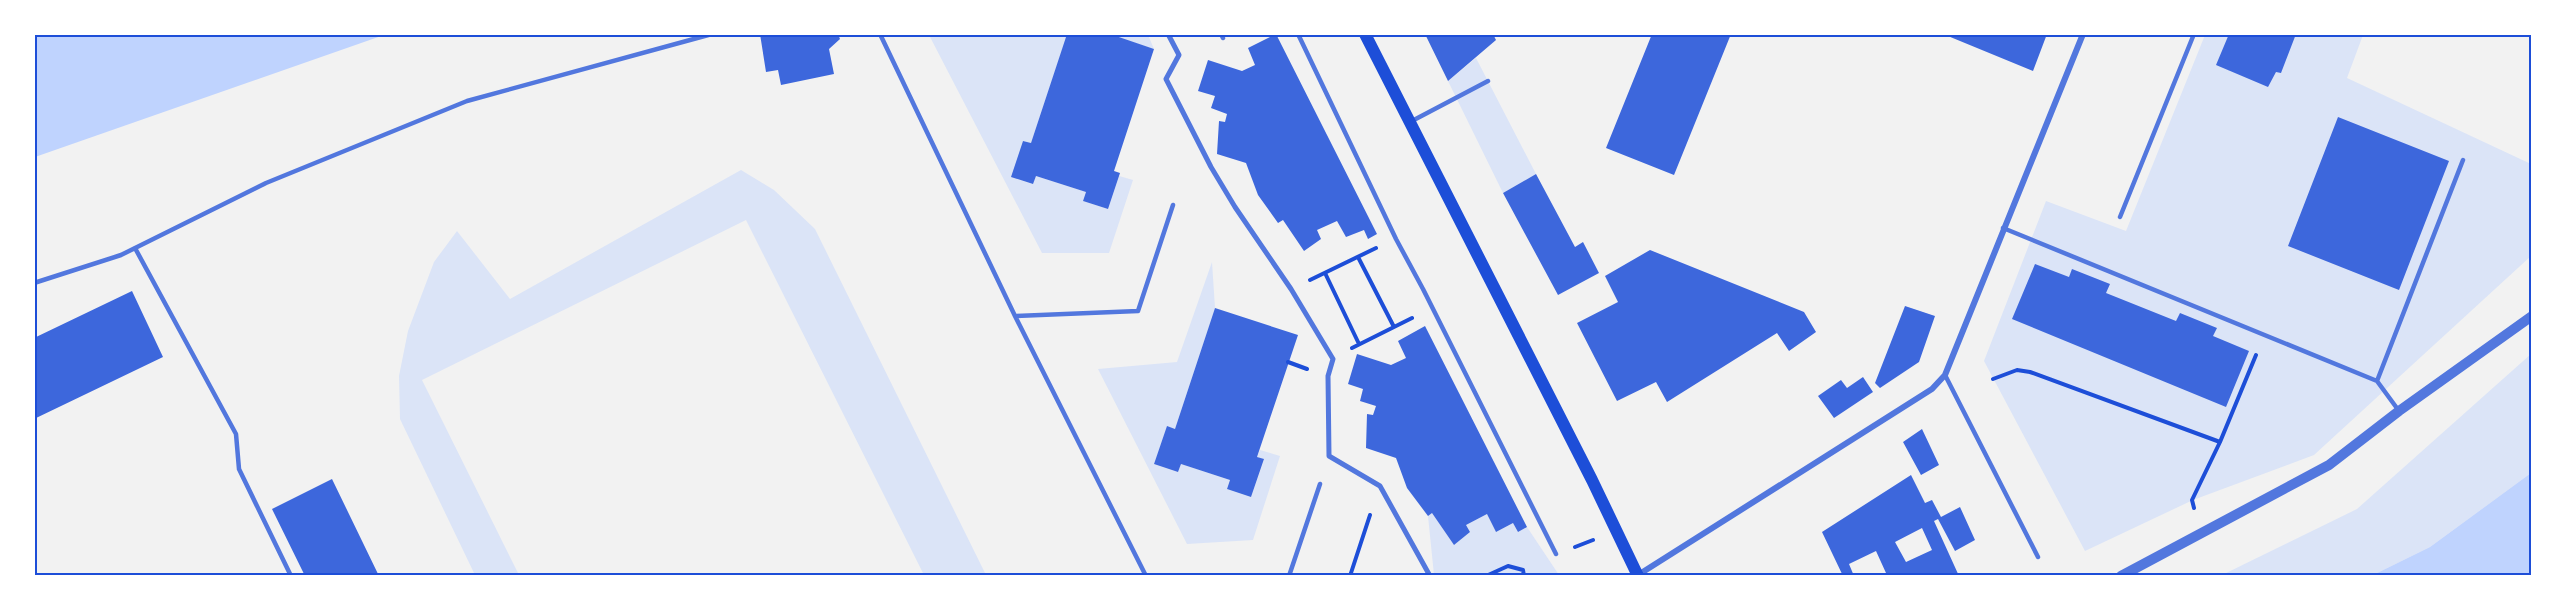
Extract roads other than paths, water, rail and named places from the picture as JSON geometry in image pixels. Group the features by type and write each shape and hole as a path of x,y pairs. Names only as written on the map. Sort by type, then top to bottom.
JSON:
{"main road":[{"path":"1365,34 1638,575"}],"street":[{"path":"1168,34 1179,55 1166,79 1217,177 1333,359 1328,376 1329,456 1380,486 1430,576"},
{"path":"1638,575 1932,389 1945,375 2083,34"},
{"path":"2121,576 2329,465 2399,411 2532,316"}],"lane":[{"path":"34,283 135,248 266,183 467,101 712,34"},
{"path":"880,34 1015,316 1146,576"},
{"path":"1298,34 1396,239 1556,554"},
{"path":"2120,217 2194,34"},
{"path":"1410,122 1488,81"},
{"path":"2377,381 2463,160"},
{"path":"1015,316 1138,311 1173,205"},
{"path":"2003,228 2377,381 2399,411"},
{"path":"135,248 236,434 239,470 291,576"},
{"path":"1945,375 2038,557"},
{"path":"1289,576 1320,484"}],"water":[{"path":"35,34 384,34 384,35 35,157"},
{"path":"2531,473 2531,575 2373,575 2430,547"}]}
